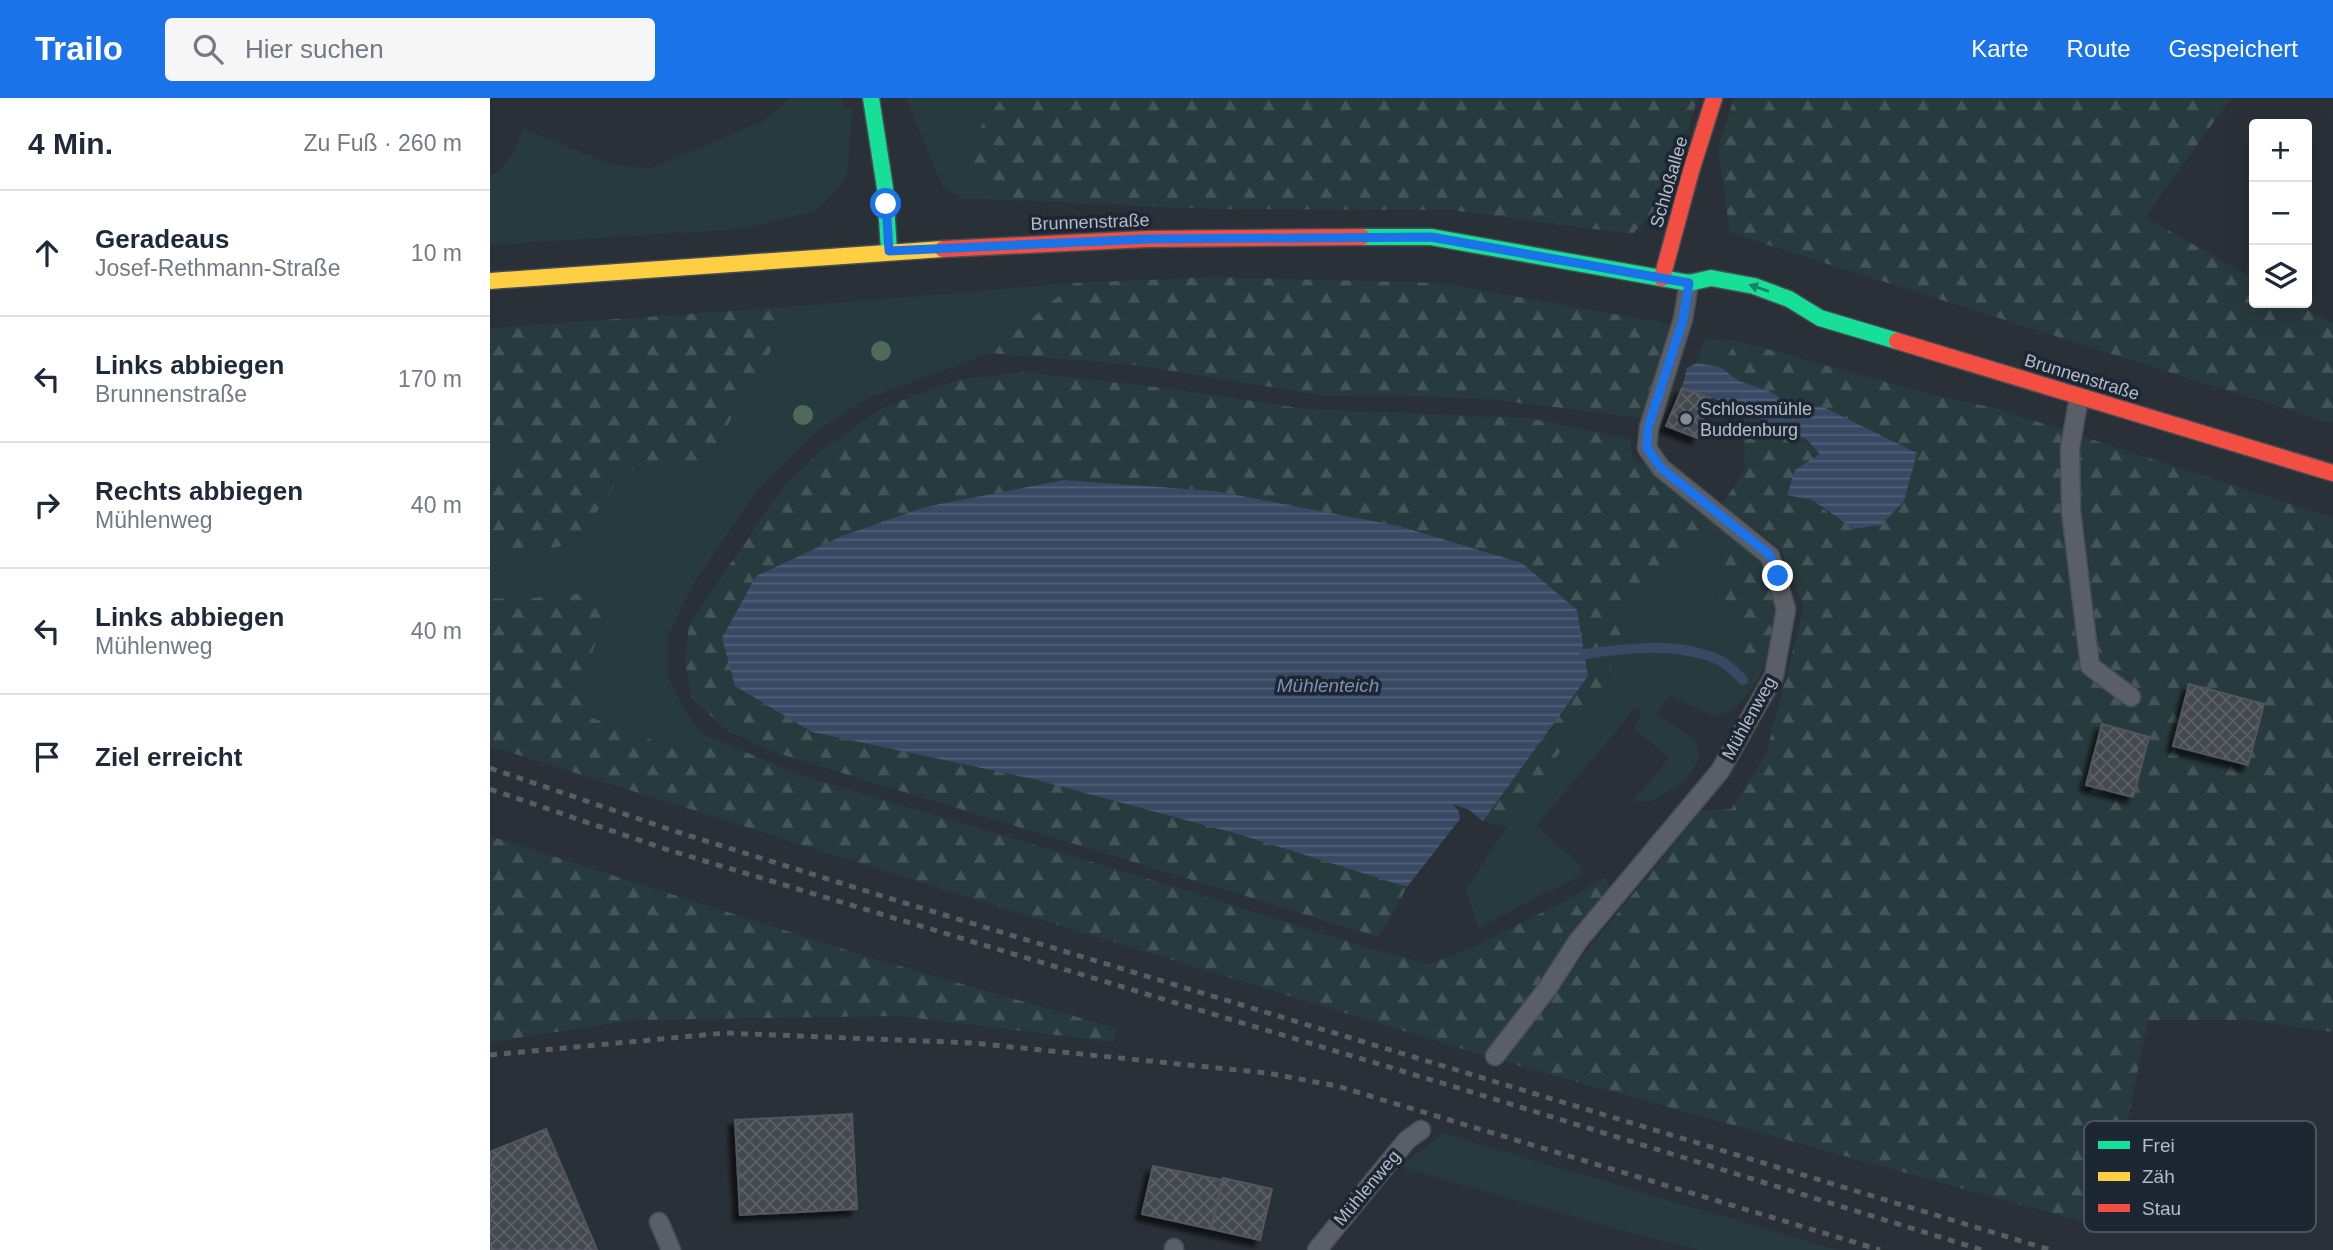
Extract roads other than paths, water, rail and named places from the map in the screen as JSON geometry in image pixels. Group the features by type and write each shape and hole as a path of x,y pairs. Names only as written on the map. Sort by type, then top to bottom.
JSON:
{"street":[{"path":"871,98 885,188 889,251"},
{"name":"Schloßallee","path":"1662,278 1714,98"},
{"name":"Brunnenstraße","path":"490,281 889,251 1147,239 1431,237 1689,283 1711,278 1754,286 1789,299 1820,318 2333,473"},
{"name":"Brunnenstraße","path":"1689,283 1708,297"},
{"name":"Brunnenstraße","path":"1785,317 1820,318"}],"lane":[{"name":"Mühlenweg","path":"1495,1056 1547,989 1578,941 1720,771 1774,676 1786,609 1770,555 1661,468 1647,448 1648,427 1683,320 1689,283"},
{"path":"2079,397 2070,448 2071,511 2090,666 2131,697"},
{"name":"Mühlenweg","path":"1317,1250 1399,1150 1421,1130"},
{"path":"659,1222 671,1250"}],"water":[{"path":"1697,363 1720,367 1739,381 1769,391 1792,405 1823,407 1917,453 1904,501 1881,525 1854,529 1812,500 1787,495 1795,470 1820,454 1807,440 1768,423 1749,410 1682,388 1687,368"},
{"name":"Mühlenteich","path":"1063,480 1215,491 1399,526 1522,563 1577,610 1588,676 1483,821 1469,810 1453,804 1460,819 1407,887 1241,835 1033,779 812,732 735,686 722,638 756,576 842,536 925,507"}],"waterway":[{"path":"1585,654 1635,648 1685,650 1721,661 1743,680"}],"railway":[{"path":"490,768 671,830 895,900 2051,1250"},
{"path":"490,789 665,849 1465,1090 1982,1250"},
{"path":"490,1055 725,1033 973,1043 1267,1073 1337,1086 1880,1250"}],"place":[{"name":"Schlossmühle Buddenburg","path":"1686,419"}]}
